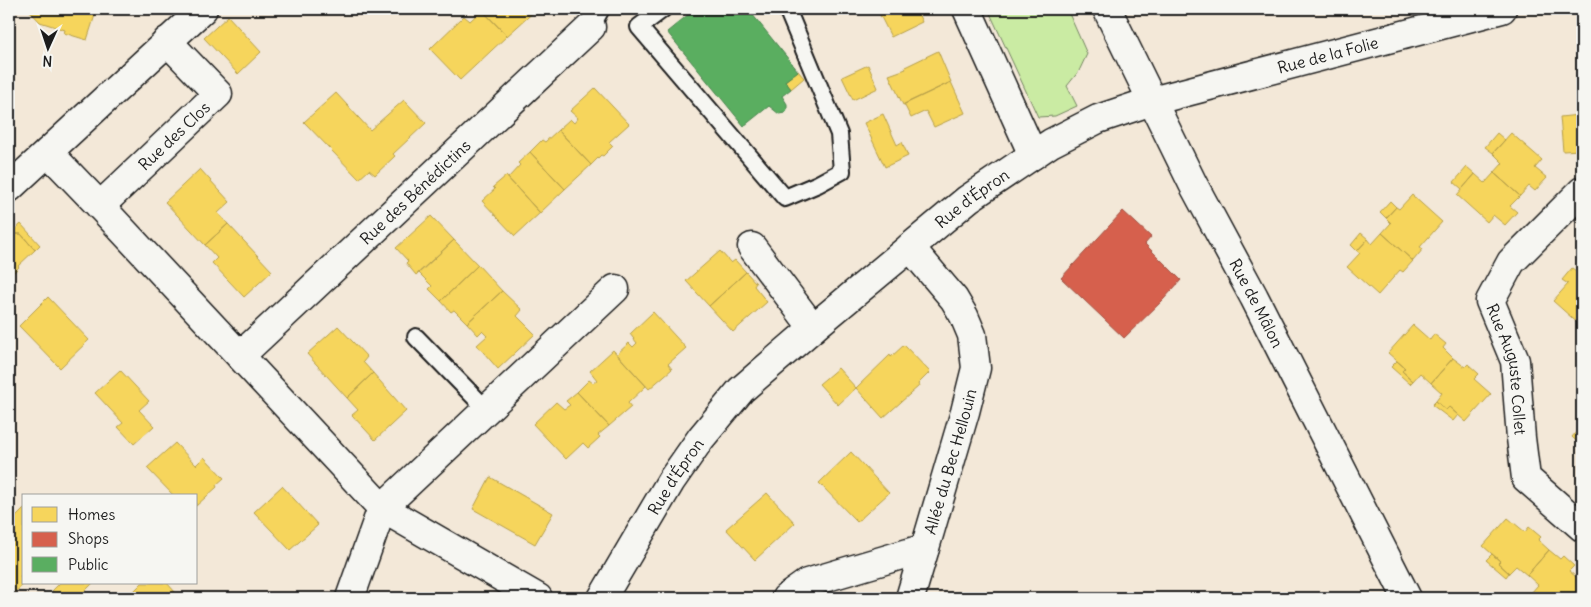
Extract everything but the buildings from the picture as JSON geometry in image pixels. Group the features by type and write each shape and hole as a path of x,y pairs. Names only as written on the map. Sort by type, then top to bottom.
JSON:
{"street":[{"path":"9,188 202,9"},
{"path":"967,9 1033,155"},
{"name":"Rue de Mâlon","path":"1107,9 1193,184 1254,298 1407,598"},
{"name":"Rue de la Folie","path":"1152,101 1502,9"},
{"name":"Rue des Bénédictins","path":"240,356 596,18"},
{"name":"Rue des Clos","path":"100,206 218,94 167,41"},
{"name":"Rue d'Épron","path":"602,598 671,481 700,438 740,390 968,199 1051,143 1098,119 1152,101"},
{"path":"48,152 382,508 538,598"},
{"name":"Rue Auguste Collet","path":"1582,191 1511,262 1490,301 1515,361 1520,438 1526,478 1582,527"},
{"path":"752,247 813,328"},
{"name":"Allée du Bec Hellouin","path":"786,598 807,583 925,548 965,412 976,368 976,360 972,334 954,299 910,247"},
{"path":"350,598 382,508 615,289"},
{"path":"910,598 925,548"}],"lane":[{"path":"664,9 639,27 785,198 842,171 839,134 787,9"},
{"path":"416,337 487,410"}],"green space":[{"path":"988,9 1067,9 1087,54 1079,71 1067,86 1077,106 1055,116 1038,117"}]}
